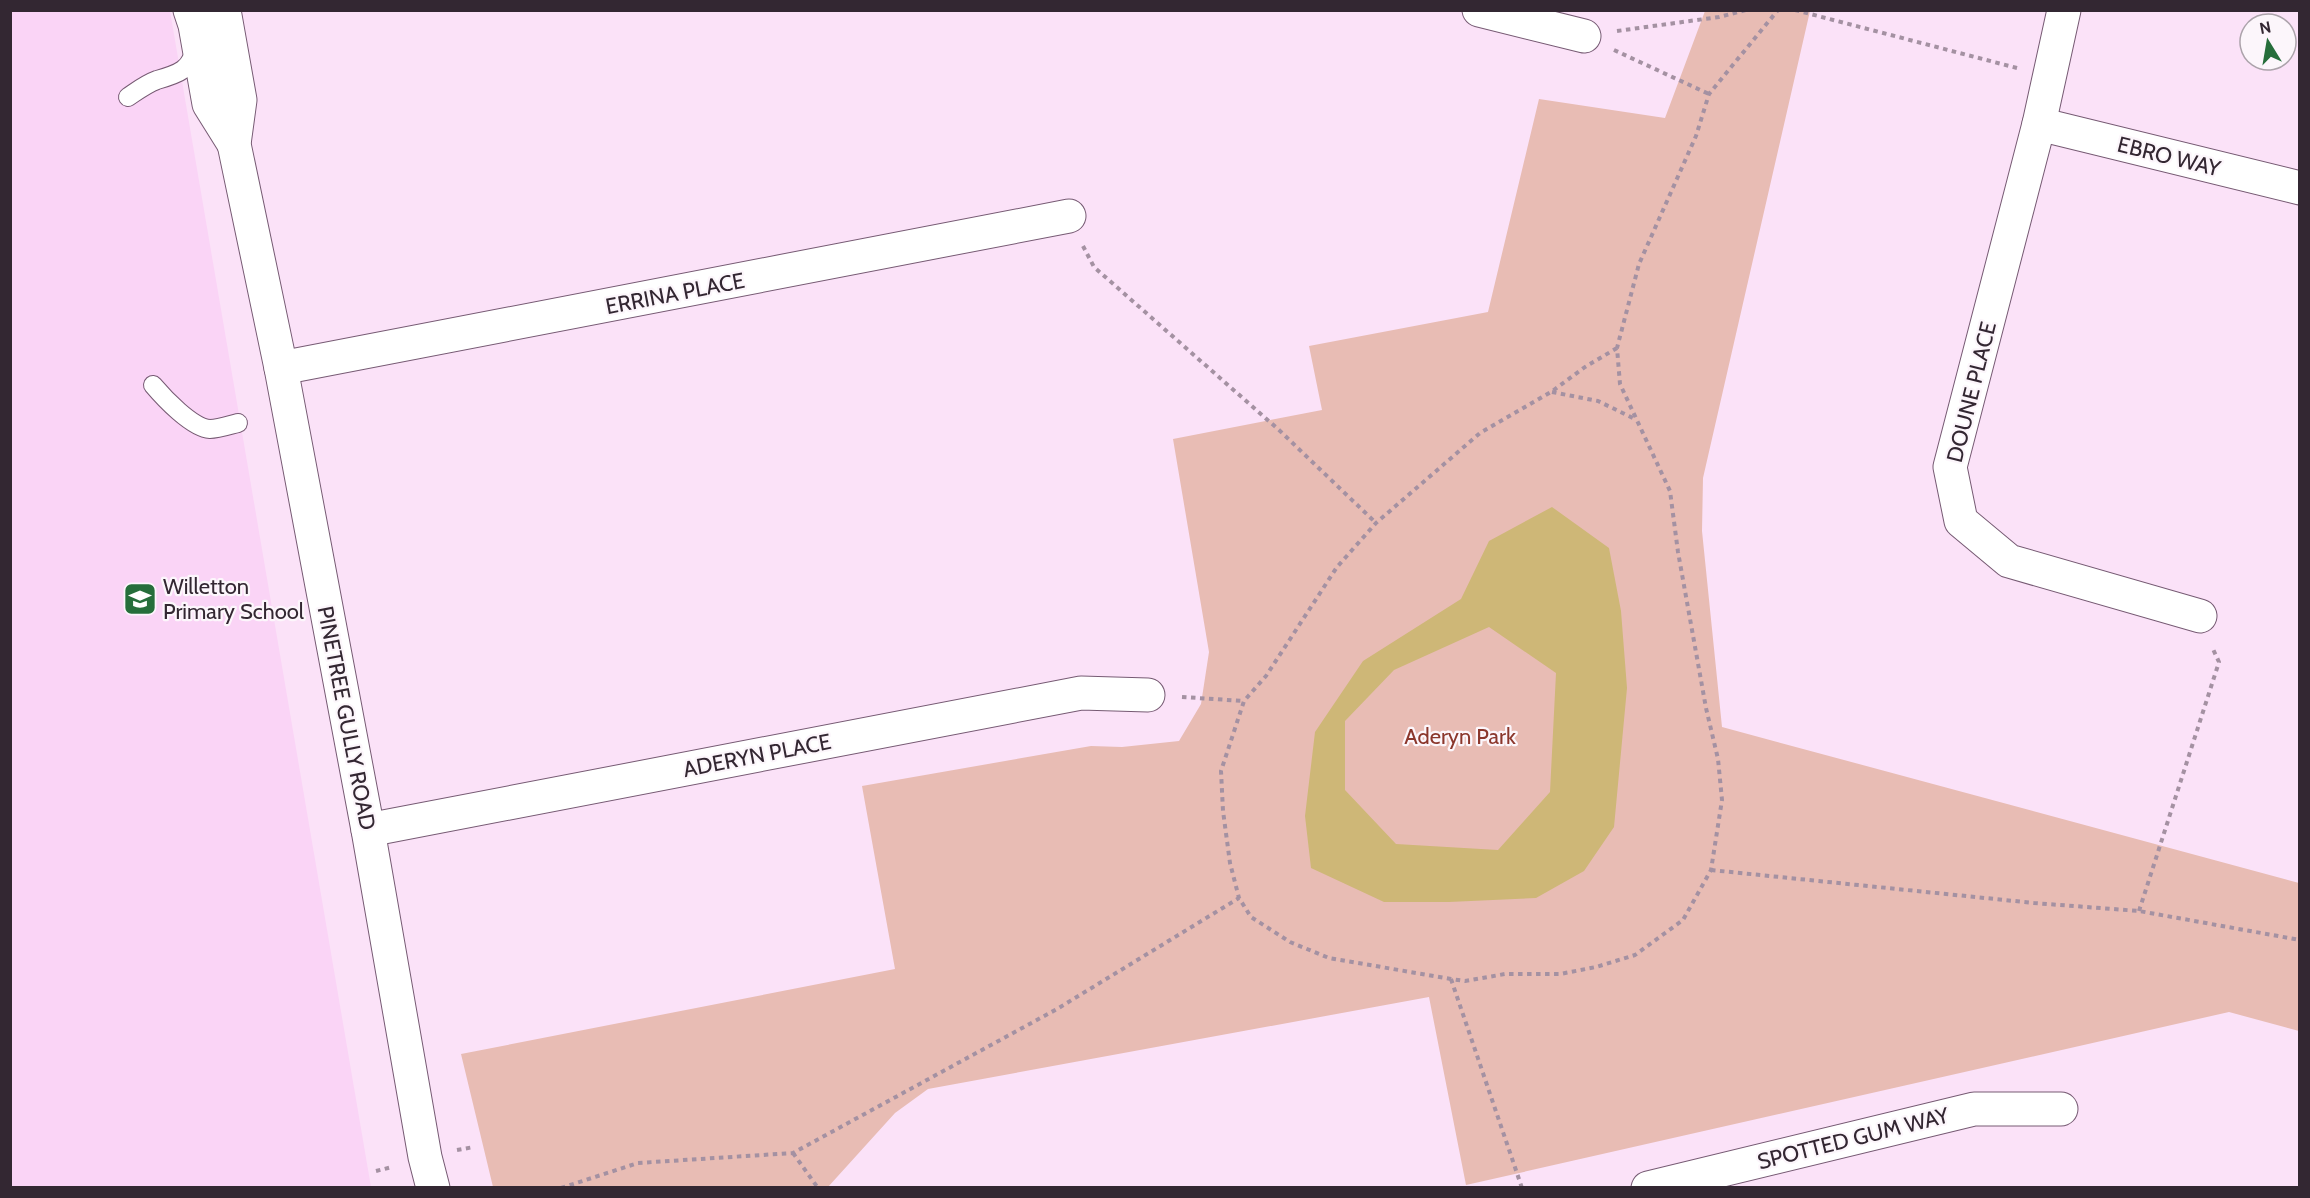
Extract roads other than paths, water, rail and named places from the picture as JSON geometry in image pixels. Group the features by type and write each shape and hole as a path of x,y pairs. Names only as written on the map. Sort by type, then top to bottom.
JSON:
{"street":[{"name":"PINETREE GULLY ROAD","path":"224,10 240,100 234,144 281,368 368,830 425,1157 433,1188"},
{"path":"1479,10 1584,36"},
{"name":"DOUNE PLACE","path":"2064,10 2039,124 1950,467 1961,521 2009,561 2200,616"},
{"name":"PINETREE GULLY ROAD","path":"193,24 209,104 234,144"},
{"name":"EBRO WAY","path":"2039,124 2300,188"},
{"name":"ERRINA PLACE","path":"281,368 1069,216"},
{"name":"ADERYN PLACE","path":"368,830 1081,693 1148,695"},
{"name":"SPOTTED GUM WAY","path":"1648,1188 1974,1109 2061,1109"}],"lane":[{"path":"128,97 141,88 172,77 184,70 195,51 193,24"},
{"path":"153,385 166,401 199,425 210,429 238,423"}],"place":[{"name":"Willetton Primary School","path":"140,599"}],"park label":[{"name":"Aderyn Park","path":"1460,736"}]}
